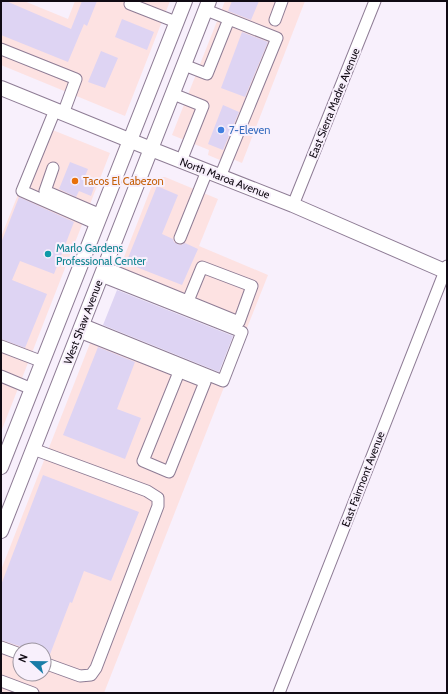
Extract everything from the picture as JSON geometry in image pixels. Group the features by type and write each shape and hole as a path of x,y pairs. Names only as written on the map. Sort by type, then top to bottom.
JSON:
{"main road":[{"name":"West Shaw Avenue","path":"1,468 4,448 43,362 185,1"},
{"name":"West Shaw Avenue","path":"1,531 208,6"},
{"name":"North Maroa Avenue","path":"1,88 130,141 293,205 446,270"}],"street":[{"path":"131,1 130,4 176,22"},
{"path":"275,20 282,1"},
{"name":"East Sierra Madre Avenue","path":"293,205 375,1"},
{"path":"208,6 229,19 277,38 220,176"},
{"path":"184,65 207,74 229,19"},
{"path":"1,49 76,79 22,191 99,219"},
{"path":"173,94 203,106 181,161"},
{"path":"53,168 45,191 99,219"},
{"path":"180,238 207,171"},
{"path":"103,272 188,301 239,322 252,286 202,267 188,301"},
{"name":"East Fairmont Avenue","path":"279,693 446,270"},
{"path":"81,328 223,381 242,332 103,272"},
{"path":"81,328 179,372 205,382 169,472 143,461 179,372"},
{"path":"1,346 43,362"},
{"path":"1,376 32,389"},
{"path":"33,449 147,491 158,498 158,506 96,668 91,675 80,676 52,666"},
{"path":"1,648 12,651"},
{"path":"1,681 33,693"}],"shaded area":[{"path":"1,1 24,1 68,19 75,1 170,1 125,116 1,65"},
{"path":"225,1 305,1 242,163 223,155 220,160 208,155 209,150 172,135"},
{"path":"45,127 110,153 1,432 1,237"},
{"path":"161,177 165,177 218,199 199,246 268,275 247,328 117,275 153,183"},
{"path":"96,328 226,382 104,693 1,693 1,570"}],"building":[{"path":"1,1 6,1 71,29 82,1 97,1 87,26 84,24 68,62 1,35"},
{"path":"232,1 259,1 251,20 228,11"},
{"path":"122,19 154,32 147,50 115,37"},
{"path":"242,32 268,42 245,97 221,88"},
{"path":"101,51 118,58 105,88 88,82"},
{"path":"223,105 239,112 223,150 208,144"},
{"path":"70,162 88,169 85,176 96,182 91,196 79,191 76,197 59,189"},
{"path":"157,186 178,195 162,234 173,239 177,244 181,245 185,243 198,249 182,285 126,263"},
{"path":"19,197 74,222 54,274 20,261 12,280 47,294 25,348 1,339 1,243"},
{"path":"117,290 233,336 219,372 103,325"},
{"path":"98,347 135,362 117,409 141,418 125,459 63,435"},
{"path":"43,475 139,512 111,581 84,571 72,603 70,602 52,649 52,642 12,642 12,644 1,640 1,585"}],"place":[{"name":"7-Eleven","path":"221,130"},
{"name":"Tacos El Cabezon","path":"75,181"},
{"name":"Marlo Gardens Professional Center","path":"48,254"}]}
